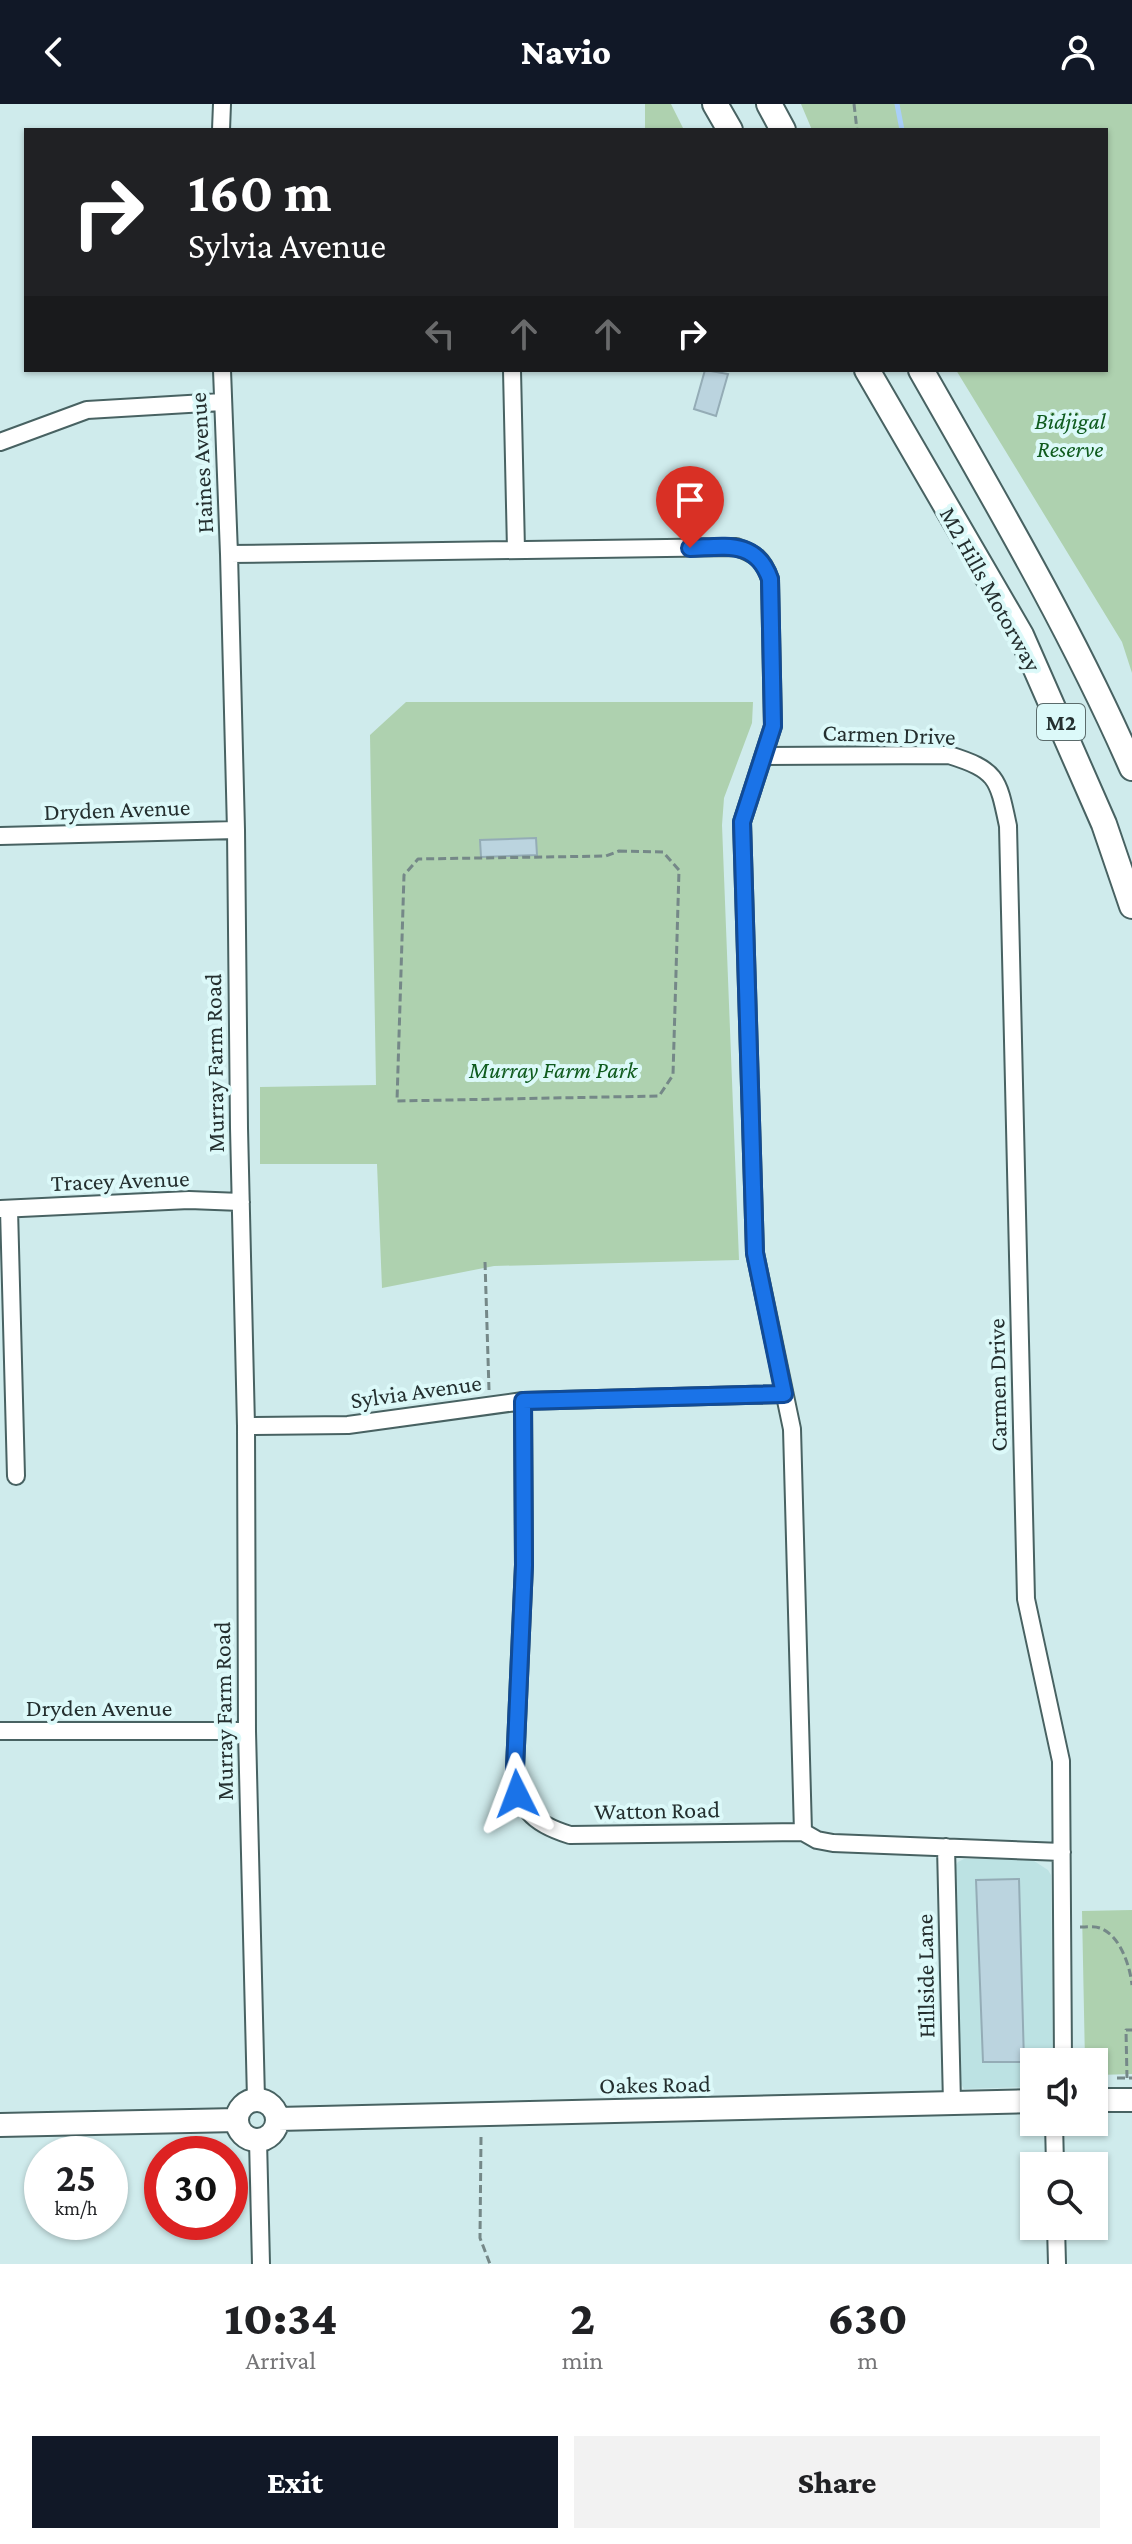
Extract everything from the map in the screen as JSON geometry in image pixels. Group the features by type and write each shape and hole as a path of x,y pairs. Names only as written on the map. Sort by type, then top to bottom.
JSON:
{"highway":[{"path":"715,104 729,128"},
{"path":"769,104 782,128"},
{"name":"M2 Hills Motorway","path":"868,372 1021,635 1104,824 1132,906"},
{"name":"M2 Hills Motorway","path":"922,372 1008,524 1109,715 1132,768"}],"main road":[{"path":"1108,2095 1130,2086"},
{"path":"256,2099 268,2102 278,2119 270,2135 258,2140 241,2132 237,2120 240,2108 256,2099"},
{"name":"Oakes Road","path":"278,2119 1020,2101"},
{"path":"0,2125 237,2120"}],"street":[{"path":"221,128 222,104"},
{"name":"Haines Avenue","path":"222,372 229,554"},
{"path":"512,372 516,550"},
{"path":"0,442 87,410 222,402"},
{"path":"229,554 736,547 755,553 765,564 770,579 773,726 742,822 754,1237 792,1429 803,1832"},
{"name":"Murray Farm Road","path":"229,554 246,1426 247,1731 256,2099"},
{"name":"Carmen Drive","path":"764,756 949,755 972,762 992,774 1002,799 1008,826 1026,1599 1061,1761 1063,2048"},
{"name":"Dryden Avenue","path":"0,836 236,830"},
{"name":"Tracey Avenue","path":"5,1209 189,1200 241,1202"},
{"path":"5,1209 16,1476"},
{"name":"Sylvia Avenue","path":"246,1426 348,1425 523,1401 784,1394"},
{"name":"Watton Road","path":"523,1401 524,1565 515,1768 517,1794 533,1816 553,1830 570,1835 803,1832 817,1840 833,1843 1062,1852"},
{"name":"Dryden Avenue","path":"0,1731 247,1731"},
{"name":"Hillside Lane","path":"946,1847 952,2103"},
{"path":"258,2140 261,2264"},
{"path":"1056,2240 1057,2264"}],"path":[{"path":"854,104 857,128"},
{"path":"663,852 679,870 673,1075 659,1096 397,1101 404,875 418,859 663,852"},
{"path":"485,1262 489,1405"},
{"path":"1080,1927 1101,1928 1111,1936 1129,1965 1132,1985"},
{"path":"1130,2086 1126,2030 1132,2030"},
{"path":"1117,2078 1130,2086"},
{"path":"481,2137 480,2238 490,2264"}],"shaded area":[{"path":"964,1859 1031,1859 1051,1875 1053,2048 1020,2048 1020,2087 964,2089 957,2077 950,1874"}],"green space":[{"path":"645,104 671,104 683,128 645,128"},
{"name":"Bidjigal Reserve","path":"801,104 1132,104 1132,673 1122,642 957,372 1108,372 1108,128 811,128"},
{"name":"Murray Farm Park","path":"406,702 753,702 752,723 724,798 722,825 739,1260 494,1266 382,1288 377,1164 260,1164 260,1087 376,1085 370,735"},
{"path":"1132,1910 1132,2074 1108,2075 1108,2048 1085,2048 1082,1911"}],"building":[{"path":"704,372 728,374 716,416 694,409"},
{"path":"536,838 537,855 481,857 480,840"},
{"path":"1019,1879 1024,2048 1020,2048 1020,2062 983,2062 976,1880"}],"waterway":[{"path":"897,104 902,128"}],"route":[{"path":"517,1794 515,1768 524,1565 523,1401 784,1394 755,1253 742,822 773,726 770,579 765,564 755,553 736,547 690,548"}]}
